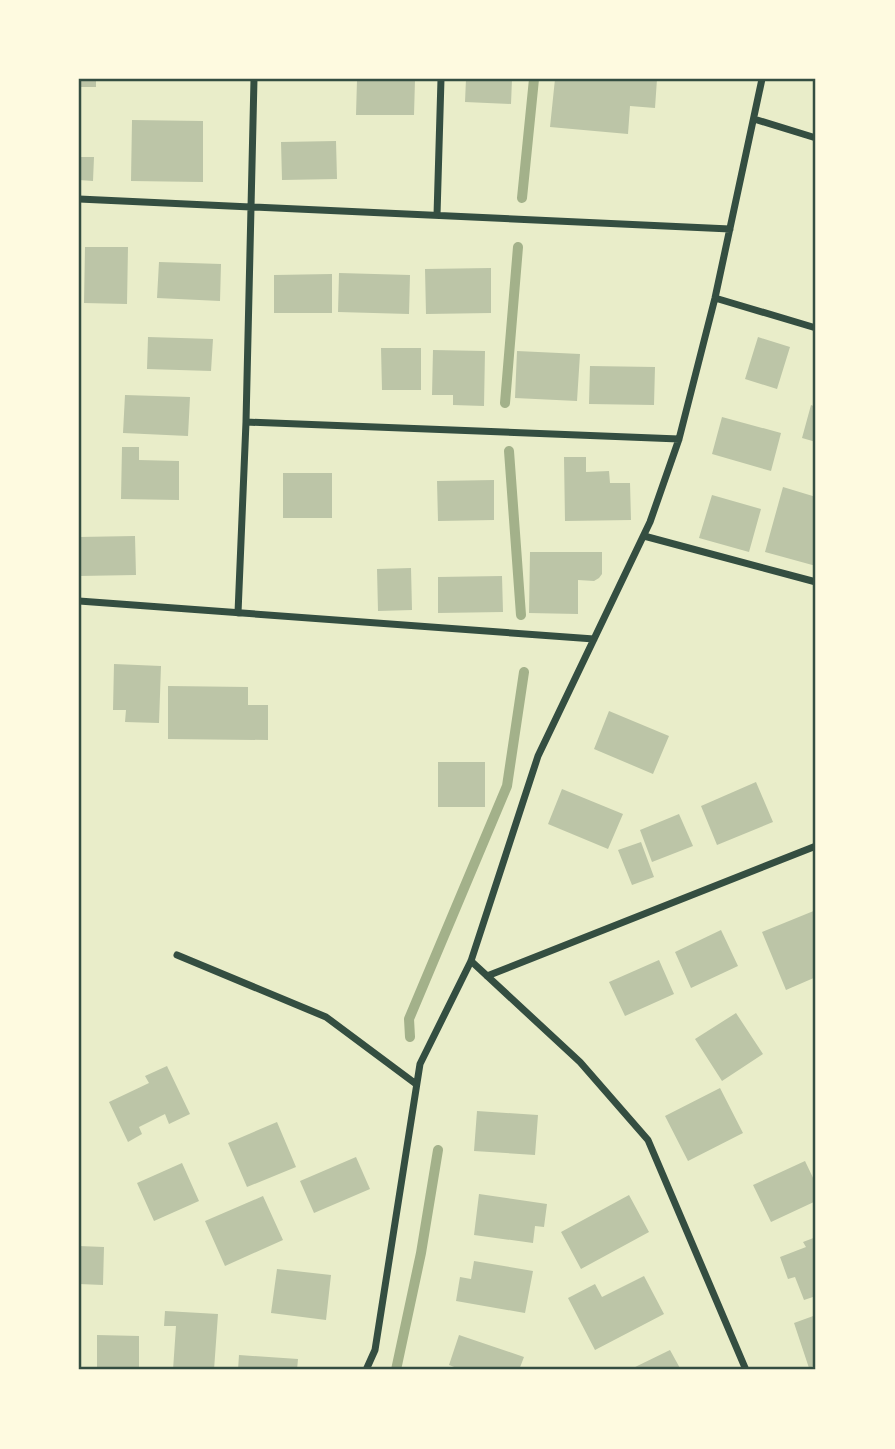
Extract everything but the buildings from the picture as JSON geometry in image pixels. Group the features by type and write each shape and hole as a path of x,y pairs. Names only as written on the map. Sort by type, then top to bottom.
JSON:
{"street":[{"path":"238,613 246,422 254,79"},
{"path":"437,215 441,79"},
{"path":"366,1370 375,1350 420,1064 471,961 538,756 644,536 679,439 715,298 762,79"},
{"path":"754,119 816,138"},
{"path":"79,200 730,229"},
{"path":"715,298 816,328"},
{"path":"246,422 679,439"},
{"path":"644,536 816,582"},
{"path":"79,601 594,639"},
{"path":"487,976 816,846"},
{"path":"177,956 326,1017 416,1084"},
{"path":"471,961 580,1062 648,1140 746,1370"}],"waterway":[{"path":"522,198 534,79"},
{"path":"505,403 518,247"},
{"path":"509,451 521,615"},
{"path":"410,1037 409,1019 507,786 524,672"},
{"path":"396,1370 421,1253 438,1150"}]}
